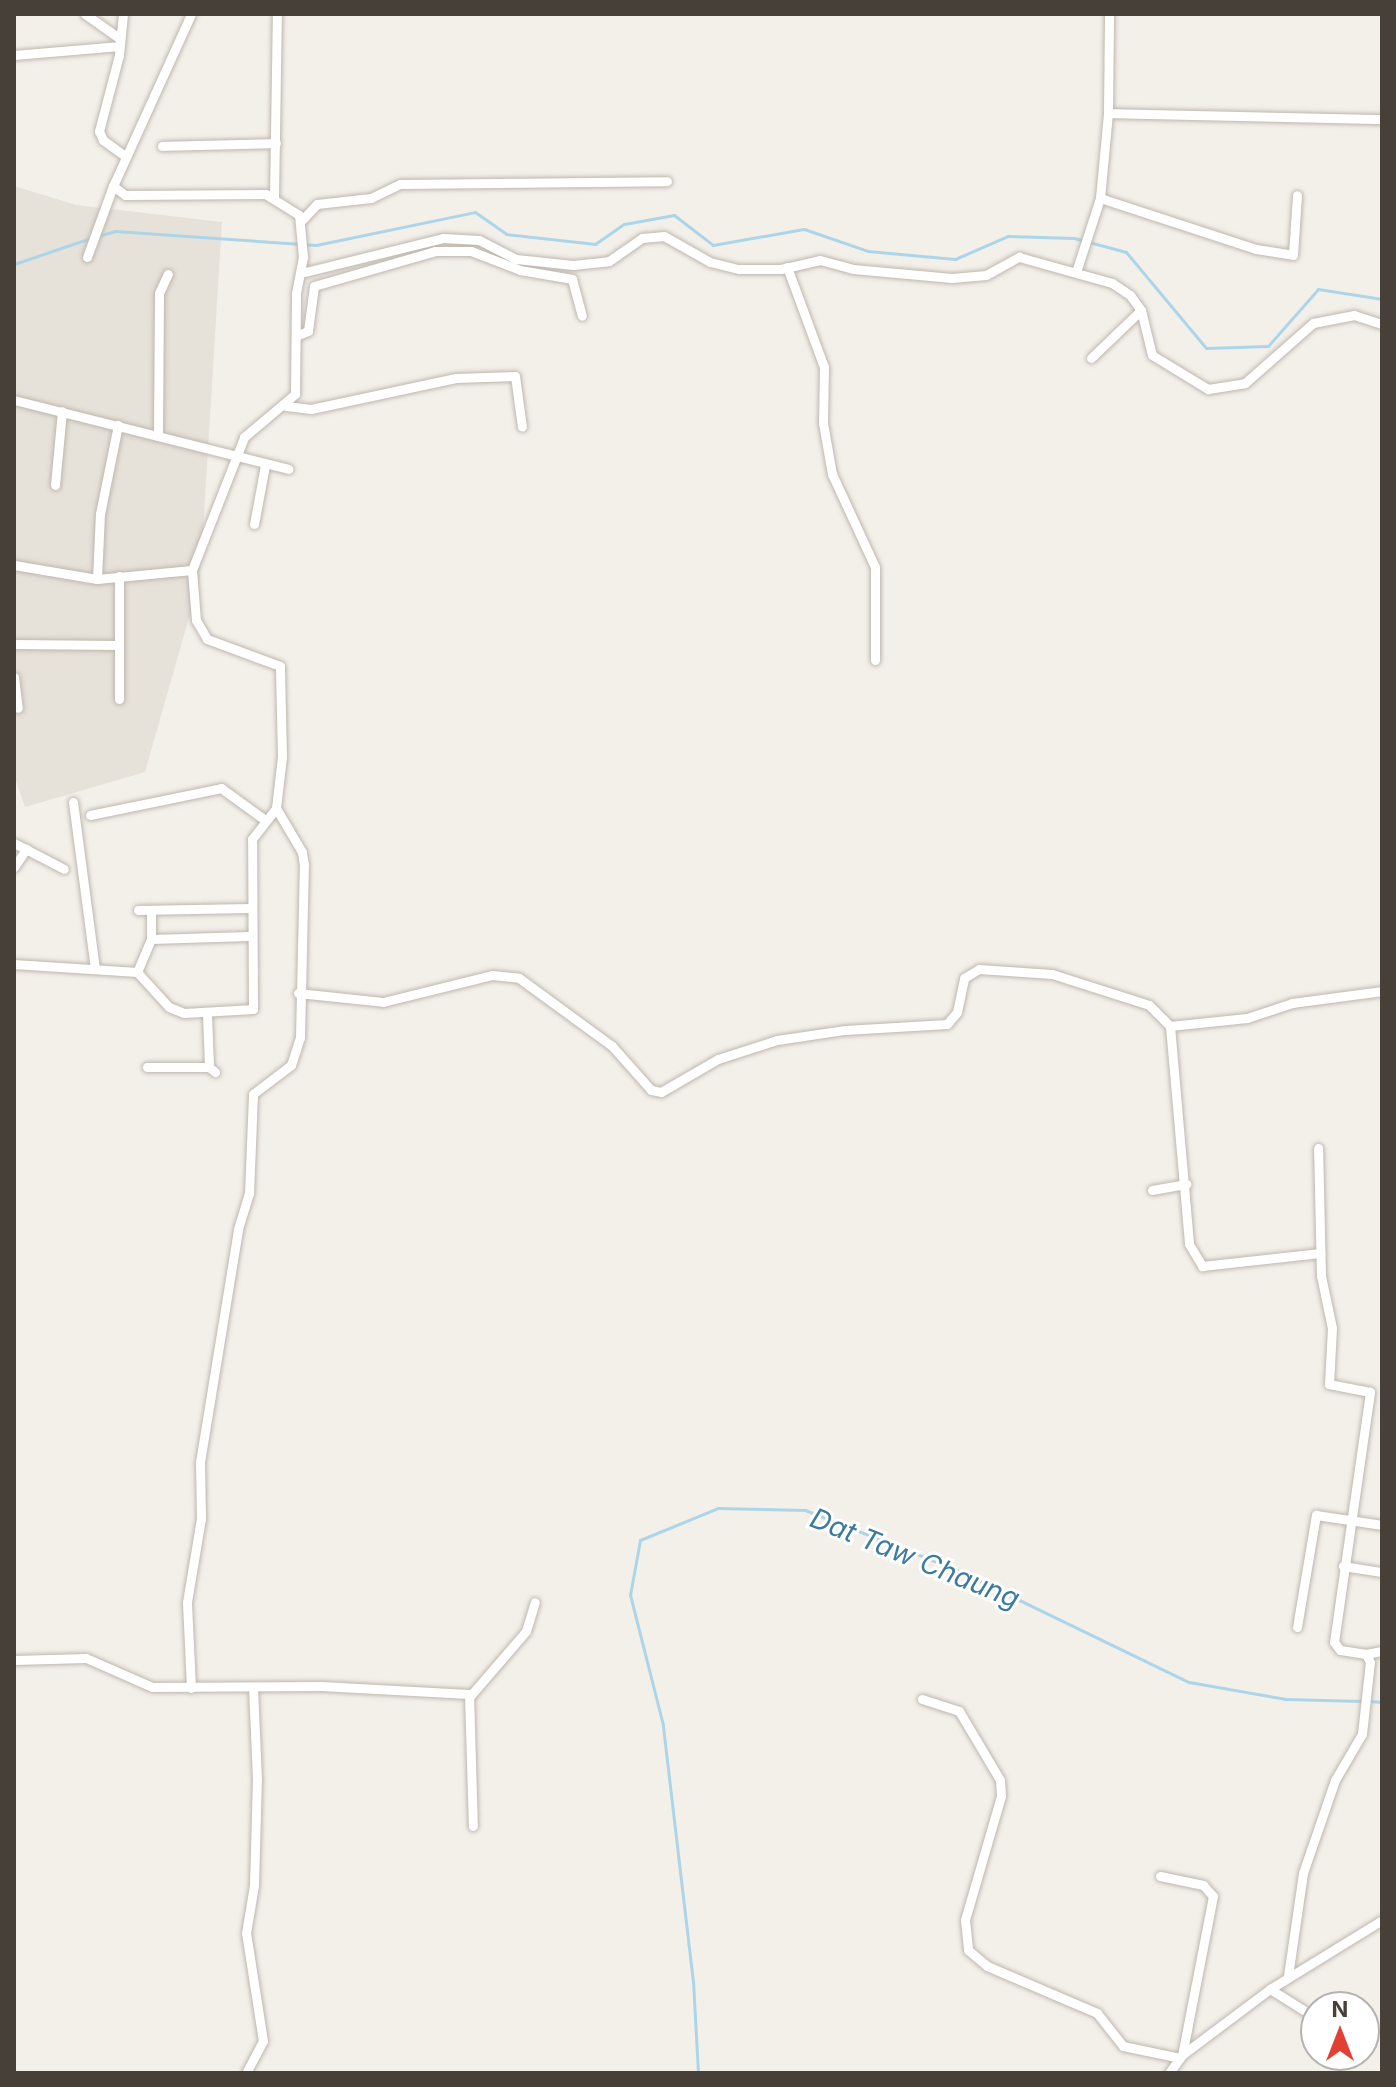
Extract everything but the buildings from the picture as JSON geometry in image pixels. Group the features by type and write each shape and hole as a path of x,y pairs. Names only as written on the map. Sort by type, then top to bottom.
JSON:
{"street":[{"path":"85,14 120,42"},
{"path":"123,14 120,42 99,131 103,140 125,156"},
{"path":"87,257 90,239 125,156 157,97 191,14"},
{"path":"275,194 277,14"},
{"path":"1076,272 1100,198 1108,113 1109,14"},
{"path":"14,55 120,42"},
{"path":"1108,113 1382,119"},
{"path":"162,146 276,143"},
{"path":"302,220 317,204 371,198 400,184 667,181"},
{"path":"113,186 125,195 275,194 302,220 303,237 298,382 286,406 244,437 192,570 196,620 207,639 280,666 282,757 276,808 304,865 298,993 300,1038 295,1059 253,1094 249,1194 238,1229 200,1462 201,1518 187,1602 191,1688"},
{"path":"1100,198 1256,249 1293,255 1297,195"},
{"path":"301,273 443,238 479,240 516,259 573,265 609,261 642,238 664,236 722,266 787,267 820,260 913,276 971,278 1019,257 1112,283 1141,310 1152,355 1208,389 1229,390 1245,383 1313,323 1354,315 1382,324"},
{"path":"298,335 308,331 314,286 435,251 471,251 520,270 572,279 582,316"},
{"path":"787,267 824,367 823,423 832,474 875,567 875,660"},
{"path":"158,436 159,293 168,274"},
{"path":"1091,358 1141,310"},
{"path":"286,406 311,409 456,378 515,376 522,427"},
{"path":"14,400 118,425 236,459 288,469"},
{"path":"55,485 62,411"},
{"path":"97,579 100,514 118,425"},
{"path":"254,524 265,465"},
{"path":"14,565 97,579 192,570"},
{"path":"119,576 119,699"},
{"path":"14,644 119,645"},
{"path":"14,677 18,708"},
{"path":"90,815 221,788 265,820"},
{"path":"73,802 95,969"},
{"path":"14,964 137,972 169,1007 207,1014 253,1009 249,936 252,839 276,808"},
{"path":"14,843 64,869"},
{"path":"14,867 26,849"},
{"path":"138,910 250,908"},
{"path":"137,972 151,939 151,910"},
{"path":"151,939 249,936"},
{"path":"298,993 383,1002 492,975 519,978 612,1046 651,1090 661,1092 718,1059 777,1040 845,1030 947,1024 957,1012 964,978 979,969 1052,974 1149,1005 1170,1026 1189,1244 1202,1266 1320,1253"},
{"path":"1170,1026 1247,1018 1292,1003 1382,991"},
{"path":"147,1067 212,1070 207,1014"},
{"path":"1318,1148 1320,1253 1332,1328 1329,1384 1370,1392 1334,1642 1340,1650 1366,1654 1382,1651"},
{"path":"1152,1190 1186,1184"},
{"path":"1297,1627 1316,1515 1382,1525"},
{"path":"1343,1566 1382,1572"},
{"path":"473,1826 471,1695 526,1631 535,1602"},
{"path":"1288,1976 1303,1873 1335,1780 1362,1734 1370,1662 1366,1654"},
{"path":"14,1660 86,1658 141,1685 471,1695"},
{"path":"246,2073 263,2041 246,1933 254,1885 257,1779 253,1687"},
{"path":"922,1699 959,1711 1000,1780 1001,1796 965,1920 968,1950 987,1966 1057,1992 1104,2017 1123,2046 1181,2057"},
{"path":"1160,1876 1203,1885 1213,1896 1181,2057"},
{"path":"1169,2073 1181,2057 1288,1976 1382,1920"},
{"path":"1270,1989 1300,2008"}],"shaded area":[{"path":"14,186 76,205 222,222 200,579 145,772 25,807 14,775"}],"waterway":[{"path":"98,236 115,231 316,245 475,212 506,234 595,244 624,224 674,215 713,245 804,229 868,251 955,259 1008,236 1074,238 1126,252 1206,348 1268,346 1318,289 1382,299"},
{"path":"14,264 91,238"},
{"name":"Dat Taw Chaung","path":"698,2073 693,1982 663,1725 630,1595 640,1540 718,1508 805,1510 957,1570 1189,1682 1285,1699 1362,1701"},
{"name":"Dat Taw Chaung","path":"1370,1701 1382,1702"}]}
